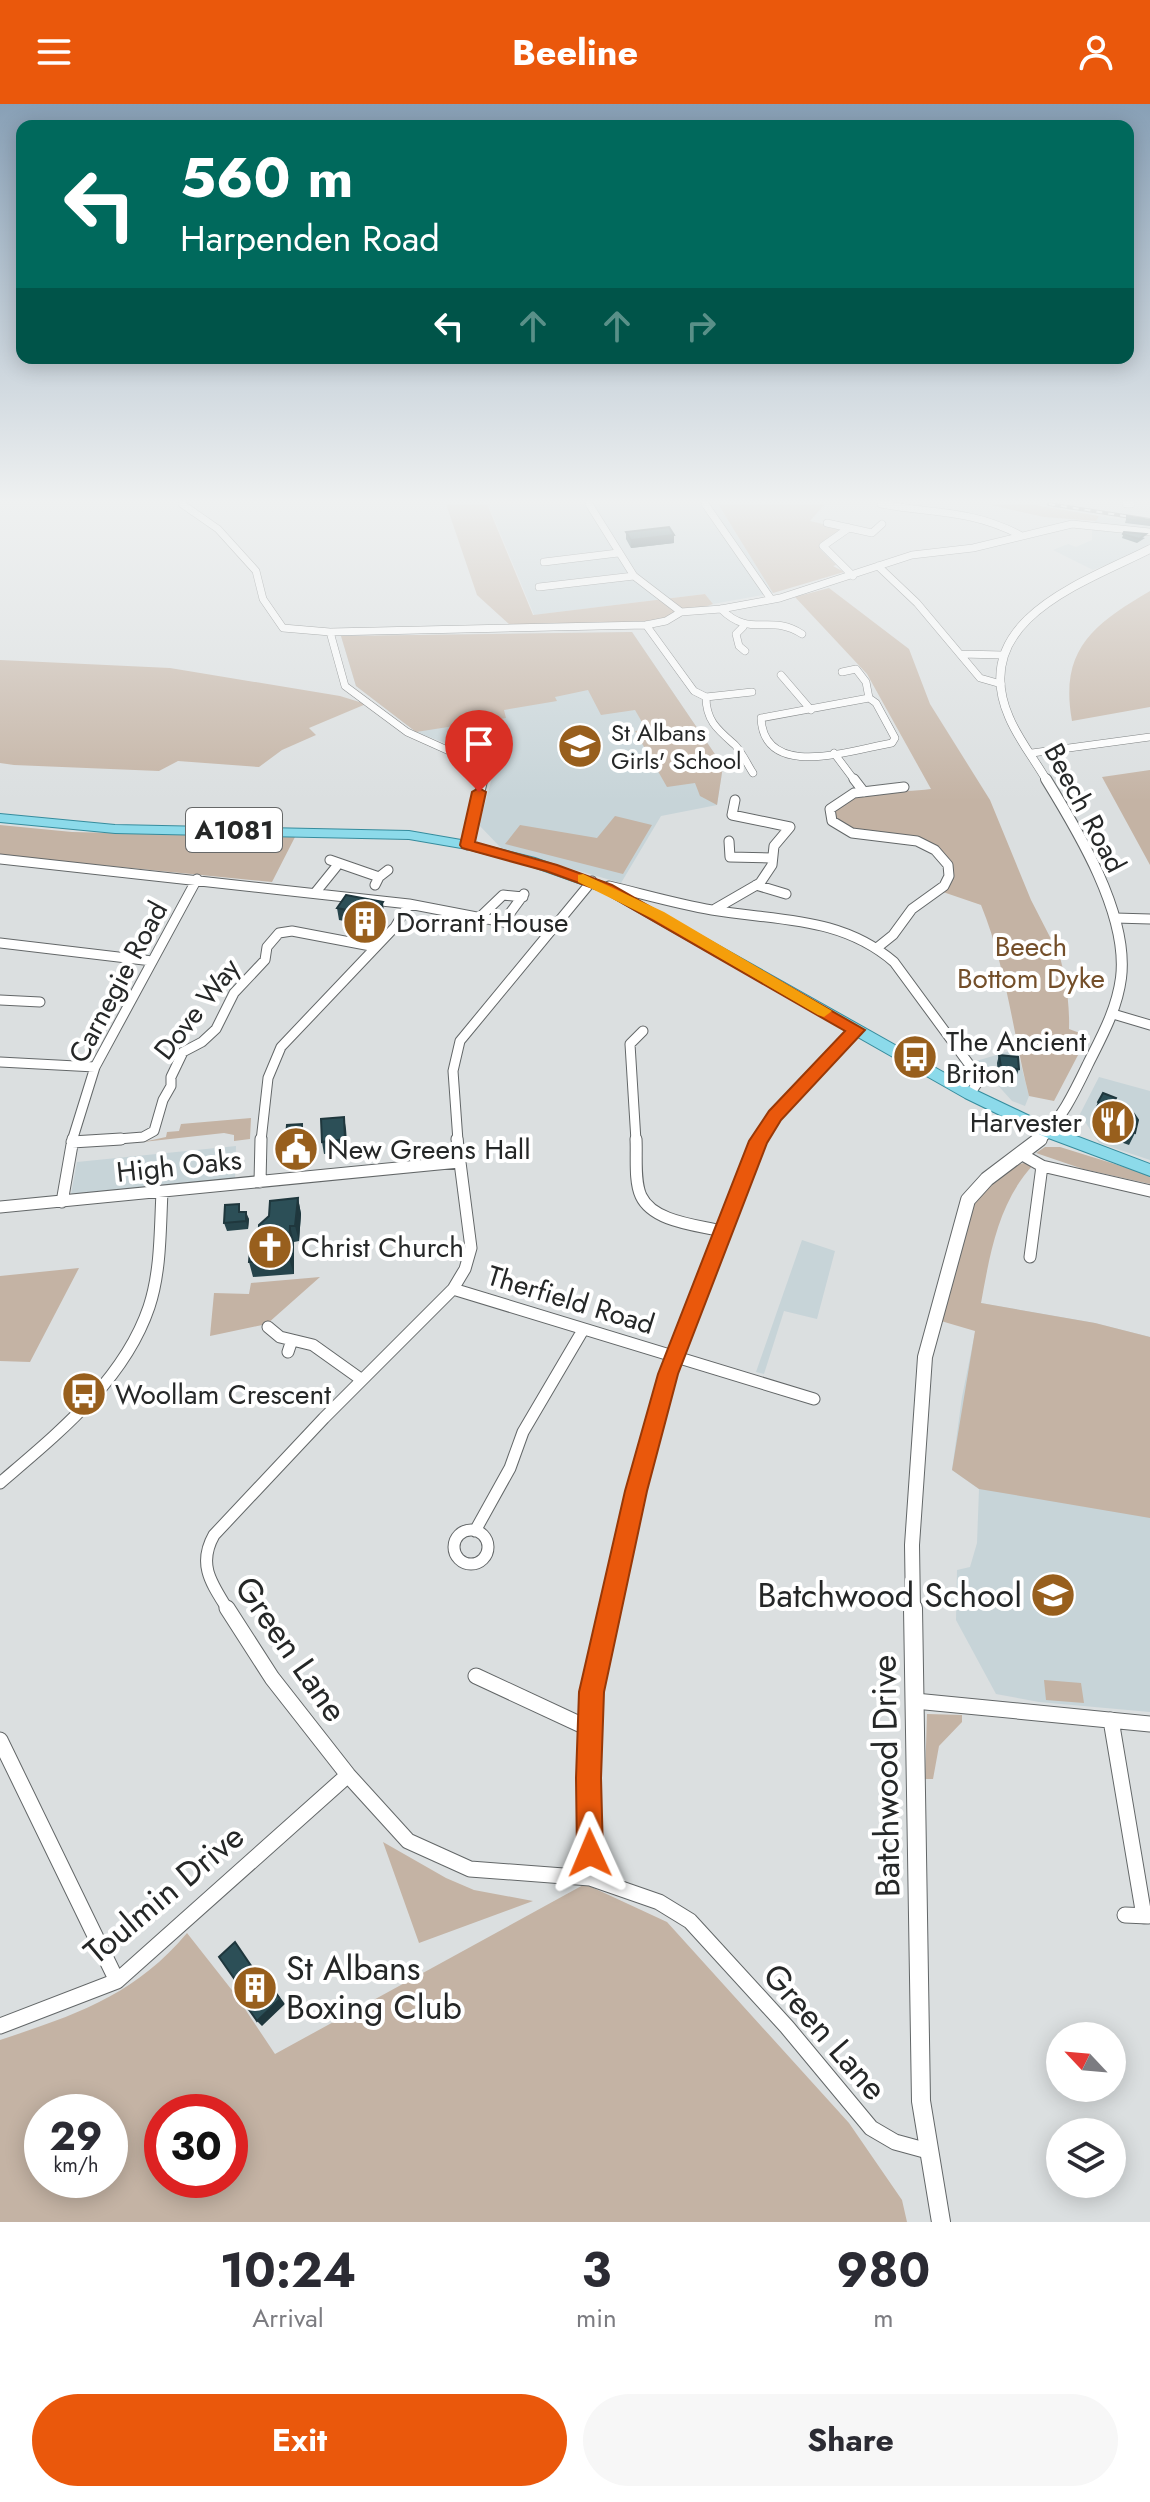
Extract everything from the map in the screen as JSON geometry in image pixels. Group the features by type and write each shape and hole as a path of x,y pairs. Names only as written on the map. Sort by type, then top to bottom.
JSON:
{"main road":[{"name":"A1081","path":"0,818 115,829 409,835 467,845 592,881 970,1094 1049,1132 1150,1170"}],"street":[{"path":"266,603 283,628 330,632 646,625 666,621 681,612 752,603"},
{"path":"669,603 681,612"},
{"path":"917,603 980,678 1001,684"},
{"name":"Beech Road","path":"1043,603 1021,626 1003,655 1001,684 1008,716 1068,815 1115,918 1122,944 1121,978 1113,1014 1083,1075 1049,1132"},
{"path":"721,609 732,623 743,627 781,624 794,627 802,634"},
{"path":"646,625 691,688 706,697 752,692"},
{"path":"743,627 736,634 739,646 745,651"},
{"path":"330,632 345,686 407,732 476,763 482,769 483,778 467,845"},
{"path":"961,654 1003,655"},
{"path":"842,672 856,669 866,682 869,698 876,703 895,738 892,743 796,759 781,755 759,722 761,718 869,698"},
{"path":"781,675 811,710"},
{"path":"706,697 706,714 722,736 737,747 753,773"},
{"path":"1032,753 1150,737"},
{"path":"834,753 864,792"},
{"path":"878,947 893,935 912,909 944,886 949,870 940,854 926,845 899,837 858,834 835,825 829,817 832,806 839,799 904,787"},
{"path":"714,910 756,885 772,865 774,846 790,827 731,818 735,800"},
{"path":"729,841 730,857 772,858"},
{"path":"0,859 409,904 550,931"},
{"path":"315,893 333,864 361,870 377,881 388,870"},
{"name":"Carnegie Road","path":"62,1202 72,1142 95,1067 197,879"},
{"name":"Green Lane","path":"592,881 460,1041 453,1071 459,1162 470,1222 471,1248 465,1269 453,1289 214,1535 204,1561 210,1582 272,1678 348,1775 408,1841 470,1869 590,1878 659,1902 690,1921 787,2027 871,2128 895,2142 928,2151"},
{"path":"756,885 786,894"},
{"path":"609,886 714,910 824,926 878,947 894,962 980,1079 970,1094"},
{"path":"511,891 526,896"},
{"path":"479,918 503,895 526,896"},
{"path":"510,913 526,896"},
{"path":"260,1182 265,1083 271,1064 281,1047 395,927 409,904"},
{"path":"1115,918 1150,919"},
{"name":"Dove Way","path":"72,1142 143,1137 154,1131 163,1100 171,1086 171,1077 183,1052 202,1042 216,1029 234,993 265,960 267,947 279,933 292,931 376,947"},
{"path":"0,943 152,961"},
{"path":"0,1000 40,1002"},
{"path":"1113,1014 1150,1025"},
{"path":"590,1878 592,1692 636,1491 675,1356 758,1141 775,1116 856,1030"},
{"path":"643,1031 630,1044 640,1194 644,1202 660,1214 721,1231"},
{"path":"0,1062 95,1067"},
{"name":"Batchwood Drive","path":"941,2222 921,2101 912,1545 925,1357 968,1200 987,1179 1049,1132"},
{"path":"1021,1154 1042,1166 1150,1191"},
{"name":"High Oaks","path":"0,1207 459,1162"},
{"path":"1030,1257 1042,1166"},
{"path":"0,1483 87,1401 135,1341 153,1288 162,1192"},
{"name":"Therfield Road","path":"453,1289 814,1399"},
{"path":"268,1327 290,1346 313,1345 362,1380"},
{"path":"475,1531 510,1468 523,1432 583,1330"},
{"path":"476,1676 590,1729"},
{"path":"915,1701 1150,1724"},
{"path":"1111,1720 1147,1916 1125,1915"},
{"path":"0,1740 117,1981"},
{"name":"Toulmin Drive","path":"0,2026 117,1981 348,1775"}],"shaded area":[{"path":"529,603 633,603 534,615"},
{"name":"St Albans Girls' School","path":"632,632 723,766 717,805 661,816 621,883 502,849 479,825 492,778 501,768 497,763 416,732 356,686 341,636"},
{"path":"1017,1049 1029,1096 1025,1106 1012,1101 976,1061"},
{"path":"1099,1077 1150,1091 1150,1160 1099,1143 1080,1114"},
{"path":"236,1146 235,1179 71,1194 77,1162"},
{"path":"802,1240 835,1251 817,1319 784,1311 764,1374 756,1372"},
{"path":"981,1303 1095,1323 1150,1337 1150,1712 1039,1702 996,1694 956,1620 957,1570 970,1567 977,1543 979,1489 952,1470 962,1397"}],"green space":[{"path":"486,603 528,603 533,615 633,603 713,604 639,622 511,626"},
{"name":"Beech Bottom Dyke","path":"800,603 848,603 909,649 930,704 990,800 1031,900 1050,937 1054,938 1066,983 1069,1029 1088,1036 1054,1101 1029,1096 1003,976 981,905 943,892 952,882 952,866 902,835 863,833 837,823 833,811 854,797 931,789 867,674"},
{"path":"1131,603 1150,603 1150,707 1072,721 1069,696 1076,657 1085,641 1112,615"},
{"path":"632,632 723,766 717,805 700,796 695,783 667,787 635,731 646,729 635,710 601,715 588,690 555,697 557,701 504,710 506,718 416,732 356,686 341,636"},
{"path":"0,660 170,668 340,696 366,704 309,728 316,735 282,750 259,767 178,761 159,771 14,765 0,763"},
{"path":"1150,770 1150,865 1102,777"},
{"path":"615,816 652,825 623,874 505,844 520,825 597,838"},
{"path":"0,825 72,832 295,837 272,882 0,855"},
{"path":"251,1118 250,1139 234,1141 234,1135 224,1133 143,1142 166,1137 167,1132 179,1131 181,1124"},
{"path":"1045,1147 1060,1147 1150,1175 1150,1184 1083,1169 1036,1153"},
{"path":"1028,1162 1033,1165 1011,1196 997,1230 981,1303 1095,1323 1150,1337 1150,1518 979,1489 952,1470 975,1331 941,1321 970,1212 994,1181 1019,1164"},
{"path":"79,1268 30,1362 0,1361 0,1276"},
{"path":"320,1277 267,1324 210,1336 214,1293 249,1294 251,1283"},
{"path":"1044,1680 1081,1683 1084,1703 1046,1700"},
{"path":"927,1714 962,1715 962,1722 939,1746 933,1779 925,1779"},
{"path":"383,1842 446,1878 474,1890 533,1901 419,1943"},
{"path":"585,1884 667,1922 849,2123 902,2200 907,2222 0,2222 0,2040 102,2001 146,1973 187,1933 235,1994 275,2054"}],"building":[{"path":"346,895 383,902 375,914 370,912 362,925 349,922 357,912 337,908"},
{"path":"999,1055 1018,1057 1019,1069 1001,1067"},
{"path":"1103,1093 1116,1098 1112,1107 1125,1105 1134,1114 1138,1120 1135,1133 1117,1127 1111,1118 1114,1118 1098,1102"},
{"path":"344,1117 345,1139 322,1142 321,1119"},
{"path":"302,1124 301,1148 285,1149 287,1125"},
{"path":"298,1198 295,1226 290,1226 289,1259 249,1262 250,1250 258,1249 259,1225 269,1216 270,1201"},
{"path":"239,1204 239,1212 246,1212 246,1221 224,1223 225,1205"},
{"name":"St Albans Boxing Club","path":"235,1942 264,1985 268,1981 280,1999 257,2021 243,2001 247,1997 219,1957"}],"slow traffic":[{"path":"583,879 658,916 824,1011"}],"place":[{"name":"St Albans Girls' School","path":"580,746"},
{"name":"Dorrant House","path":"365,922"},
{"name":"The Ancient Briton","path":"915,1057"},
{"name":"Harvester","path":"1113,1122"},
{"name":"New Greens Hall","path":"296,1149"},
{"name":"Christ Church","path":"270,1247"},
{"name":"Woollam Crescent","path":"84,1394"},
{"name":"Batchwood School","path":"1053,1595"},
{"name":"St Albans Boxing Club","path":"255,1988"}],"route":[{"path":"479,792 467,845 592,881 856,1030 775,1116 758,1141 668,1374 636,1491 592,1692 588,1778 590,1853"}]}
